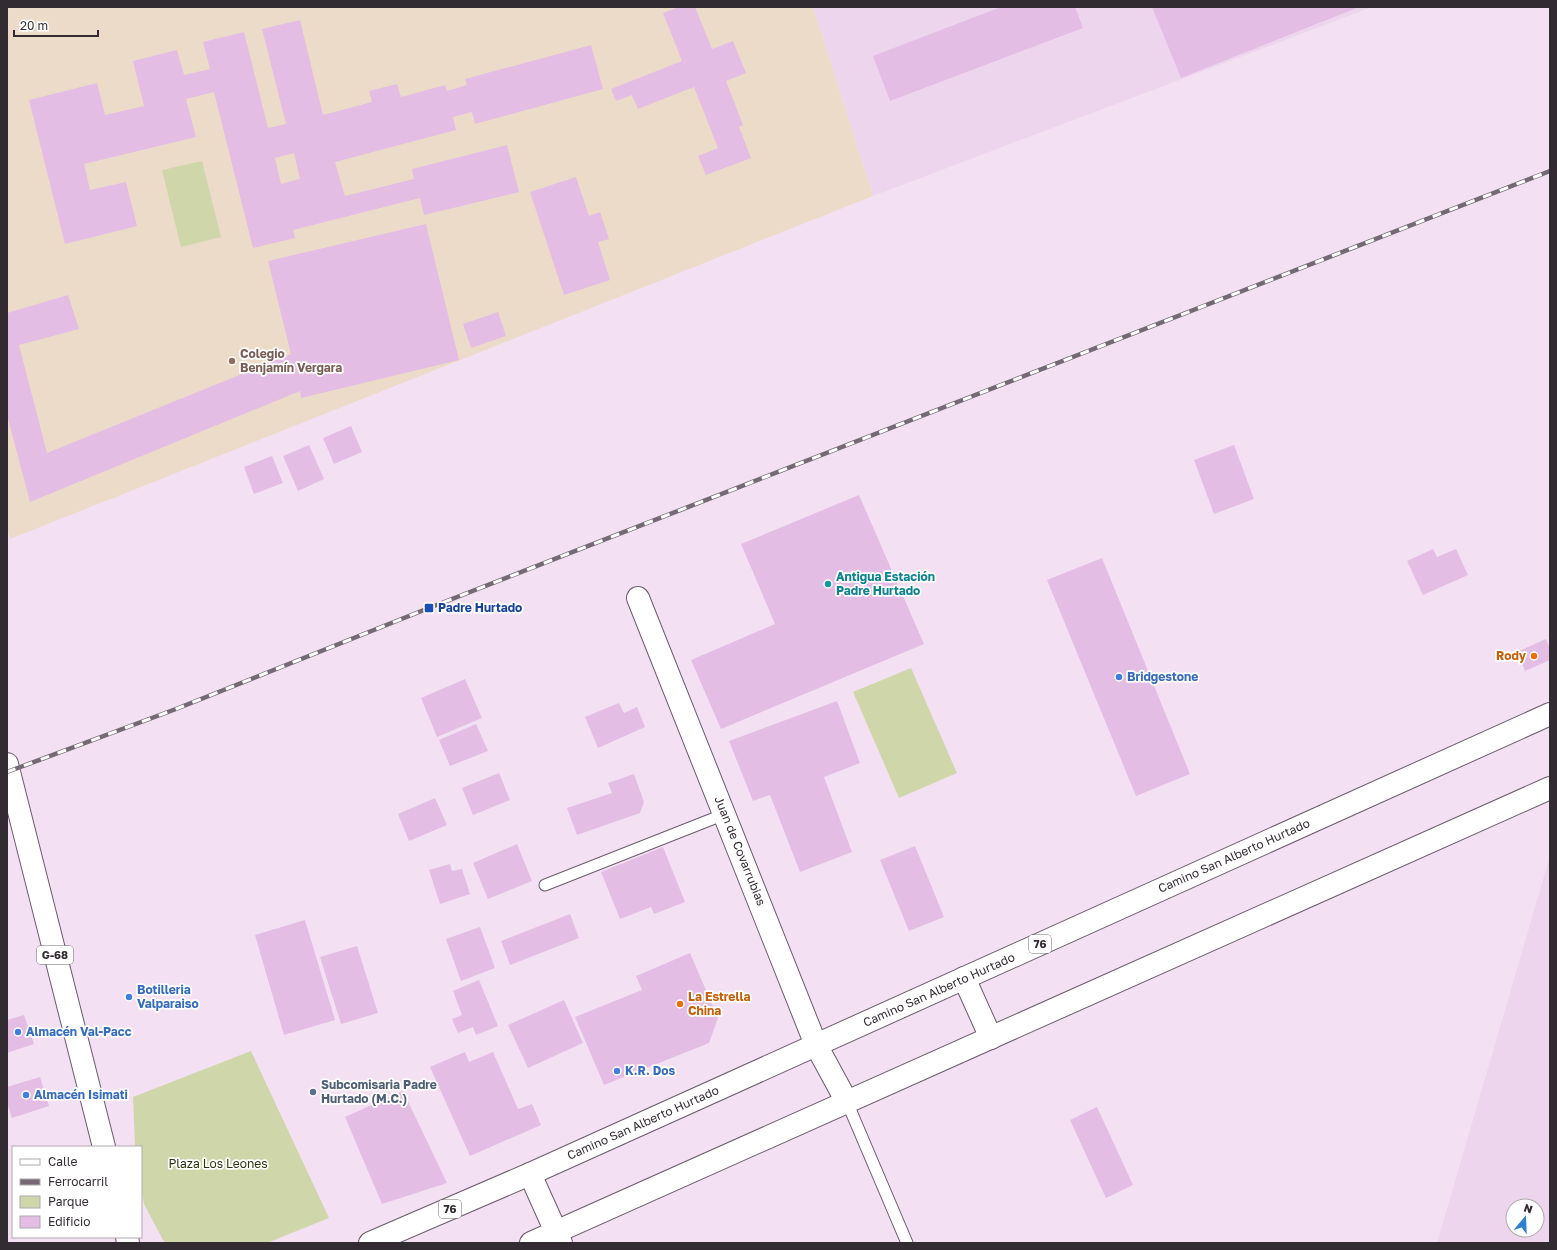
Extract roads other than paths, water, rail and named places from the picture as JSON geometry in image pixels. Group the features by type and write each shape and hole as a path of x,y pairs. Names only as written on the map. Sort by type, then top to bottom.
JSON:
{"main road":[{"name":"Juan de Covarrubias","path":"638,598 816,1045 847,1102"},
{"name":"Camino San Alberto Hurtado","path":"370,1243 530,1174 1550,714"},
{"name":"G-68","path":"7,764 104,1146"},
{"path":"531,1243 559,1238 847,1102 1550,788"},
{"path":"964,978 991,1038"},
{"path":"530,1174 559,1238"}],"lane":[{"path":"545,885 725,814"},
{"path":"847,1102 907,1243"}],"railway":[{"path":"7,772 176,709 429,608 1550,171"}],"place":[{"name":"Colegio Benjamín Vergara","path":"232,361"},
{"name":"Antigua Estación Padre Hurtado","path":"828,584"},
{"name":"Padre Hurtado","path":"429,608"},
{"name":"Rody","path":"1534,656"},
{"name":"Bridgestone","path":"1119,677"},
{"name":"Botilleria Valparaiso","path":"129,997"},
{"name":"La Estrella China","path":"680,1004"},
{"name":"Almacén Val-Pacc","path":"18,1032"},
{"name":"K.R. Dos","path":"617,1071"},
{"name":"Subcomisaria Padre Hurtado (M.C.)","path":"313,1092"},
{"name":"Almacén Isimati","path":"26,1095"}],"park label":[{"name":"Plaza Los Leones","path":"218,1164"}]}
